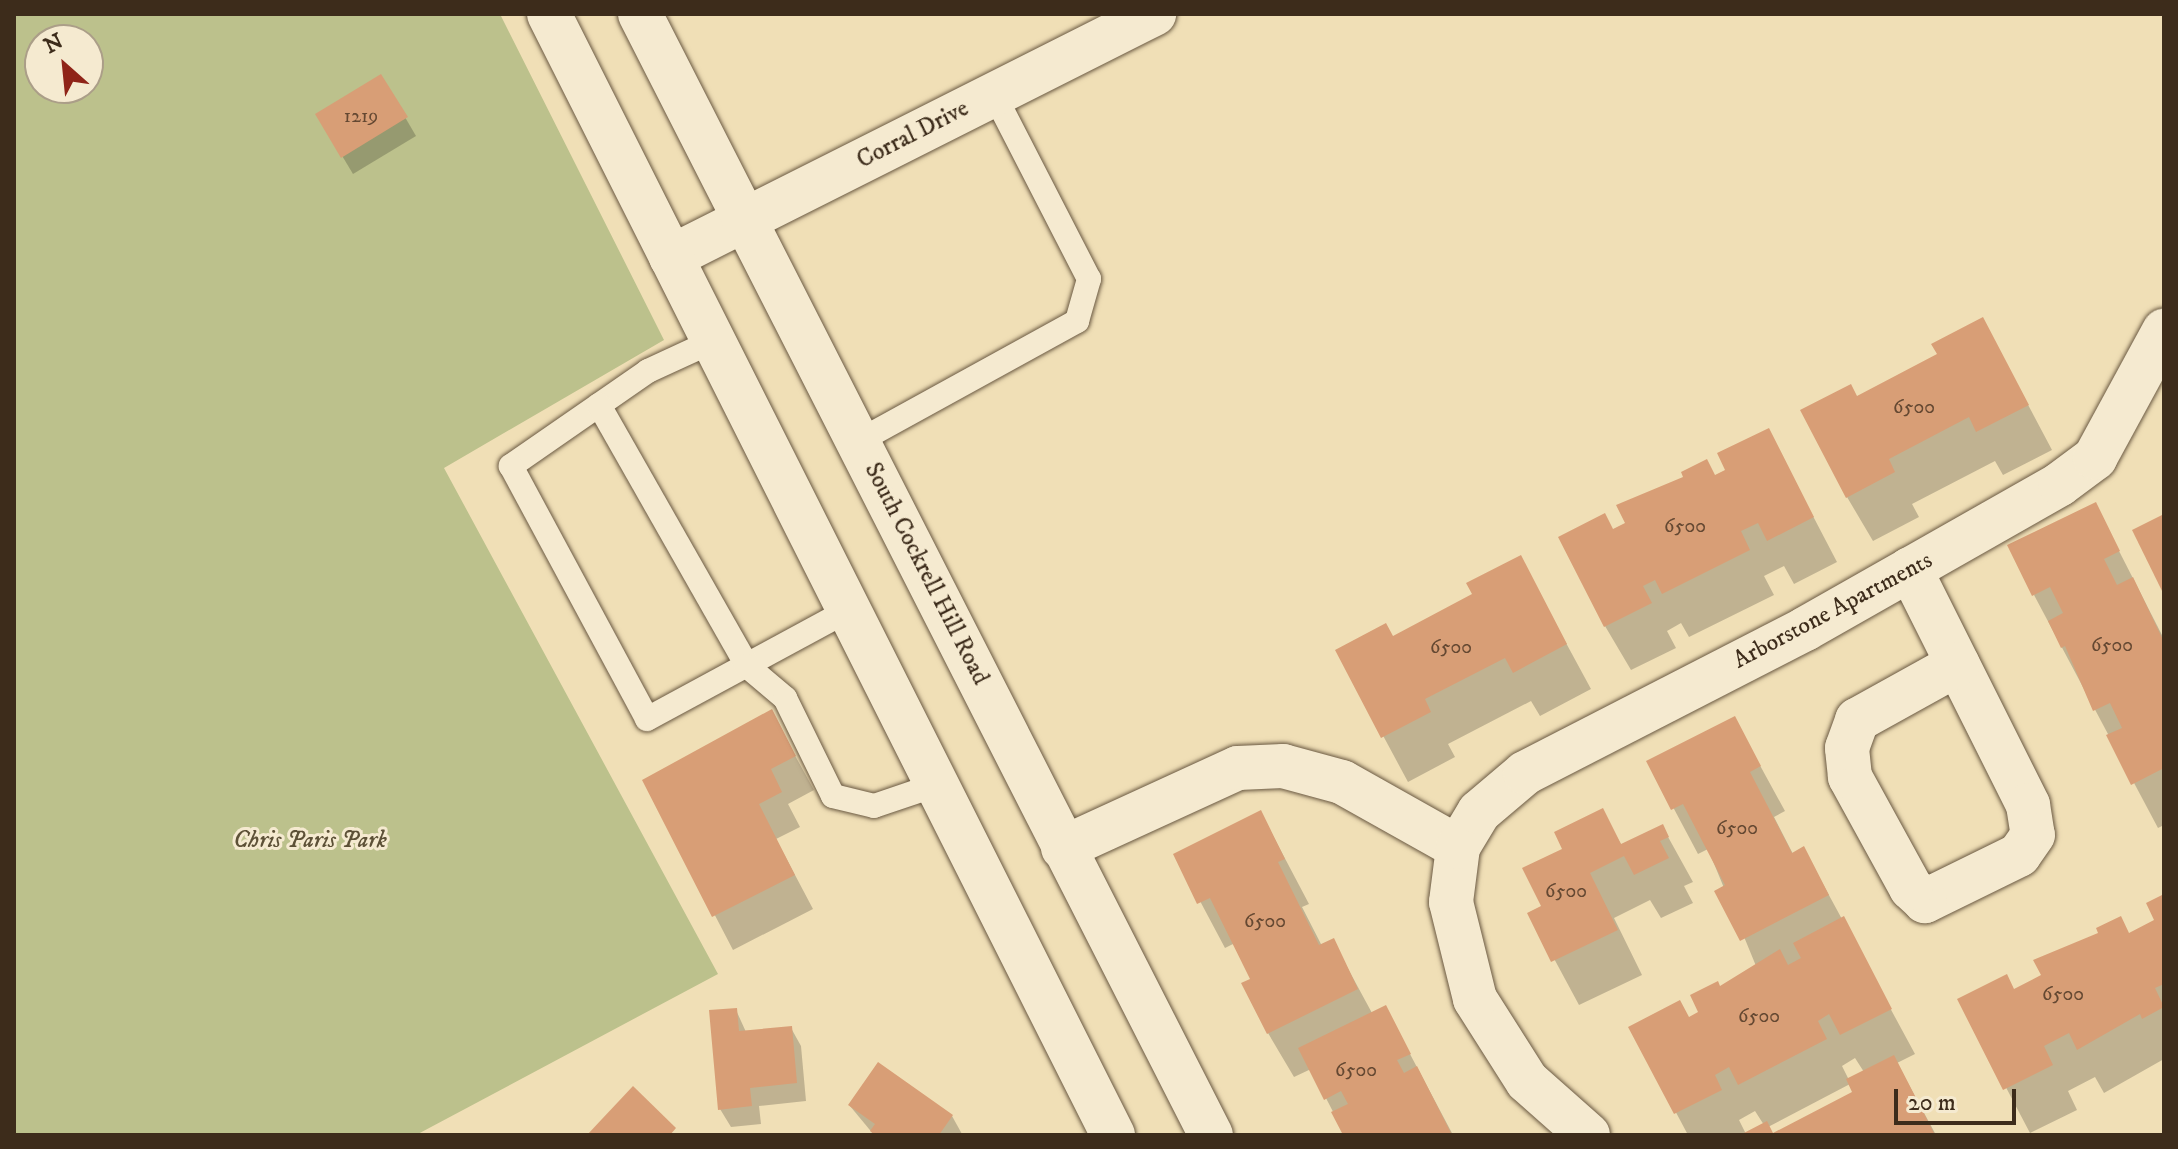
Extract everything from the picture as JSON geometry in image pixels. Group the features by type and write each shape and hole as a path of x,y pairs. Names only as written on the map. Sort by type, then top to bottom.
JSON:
{"street":[{"path":"549,14 1113,1135"},
{"name":"South Cockrell Hill Road","path":"640,14 1211,1135"},
{"name":"Corral Drive","path":"671,257 1154,14"},
{"name":"Arborstone Apartments","path":"1588,1135 1527,1081 1475,999 1451,902 1458,847 1479,812 1525,773 1910,569 2060,484 2095,458 2122,399 2164,331"},
{"path":"1910,569 1958,664 2028,805 2033,835 2019,855 1925,901 1911,888 1850,777 1847,748 1857,720 1958,664"},
{"path":"1063,848 1238,768 1283,766 1342,782 1458,847"}],"lane":[{"path":"859,441 1077,321 1089,279 994,94"},
{"path":"713,341 648,371 511,466 647,719 849,610"},
{"path":"599,405 747,666 785,698 833,796 874,806 936,785"}],"green space":[{"name":"Chris Paris Park","path":"14,14 500,14 664,340 444,468 718,974 416,1135 14,1135"}],"building":[{"path":"381,74 408,117 341,158 315,114"},
{"path":"1983,317 2029,405 1976,432 1969,417 1889,459 1895,472 1846,498 1800,410 1851,384 1857,396 1937,354 1931,344"},
{"path":"1769,428 1814,517 1767,541 1758,523 1741,531 1750,550 1662,594 1655,580 1643,586 1652,603 1604,627 1558,537 1605,513 1613,529 1625,523 1616,505 1683,477 1681,472 1707,459 1715,475 1725,470 1717,453"},
{"path":"2096,502 2120,551 2104,559 2117,585 2133,577 2164,642 2164,768 2131,785 2106,735 2122,728 2110,703 2093,711 2065,646 2061,648 2048,621 2063,613 2050,587 2032,596 2007,545"},
{"path":"2164,514 2164,595 2132,530"},
{"path":"1521,555 1567,644 1513,673 1505,658 1425,699 1431,712 1381,738 1335,650 1386,623 1393,636 1472,594 1466,583"},
{"path":"772,709 796,756 771,769 782,792 759,804 795,875 712,917 642,780"},
{"path":"1735,716 1761,766 1750,772 1792,853 1804,846 1829,895 1740,941 1714,891 1725,885 1683,804 1671,810 1646,761"},
{"path":"1603,808 1621,844 1663,824 1669,837 1660,841 1669,858 1634,875 1624,856 1590,873 1618,930 1551,962 1527,913 1541,906 1522,868 1562,849 1554,832"},
{"path":"1261,810 1285,859 1278,862 1319,945 1334,938 1358,989 1267,1034 1241,983 1250,979 1210,898 1197,904 1173,854"},
{"path":"2164,894 2164,984 2155,988 2164,1007 2142,1019 2140,1014 2077,1050 2069,1033 2044,1046 2053,1065 2003,1090 1957,999 2007,974 2014,989 2041,975 2033,960 2098,933 2096,928 2121,916 2129,933 2154,920 2146,903"},
{"path":"1844,916 1892,1009 1840,1035 1829,1014 1818,1021 1827,1039 1738,1085 1729,1067 1715,1075 1722,1090 1674,1114 1628,1027 1680,1000 1689,1017 1698,1012 1690,995 1718,981 1720,986 1780,949 1788,965 1801,958 1793,943"},
{"path":"1386,1005 1411,1054 1397,1060 1404,1073 1417,1066 1452,1135 1343,1135 1331,1112 1348,1104 1341,1091 1324,1100 1298,1048"},
{"path":"737,1008 739,1031 792,1026 797,1083 750,1088 752,1106 718,1110 709,1010"},
{"path":"1894,1055 1935,1135 1740,1135 1767,1121 1773,1133 1852,1092 1846,1079"},
{"path":"878,1062 953,1115 939,1135 875,1135 870,1131 875,1124 848,1105"},
{"path":"633,1086 676,1128 670,1135 587,1135"}]}
